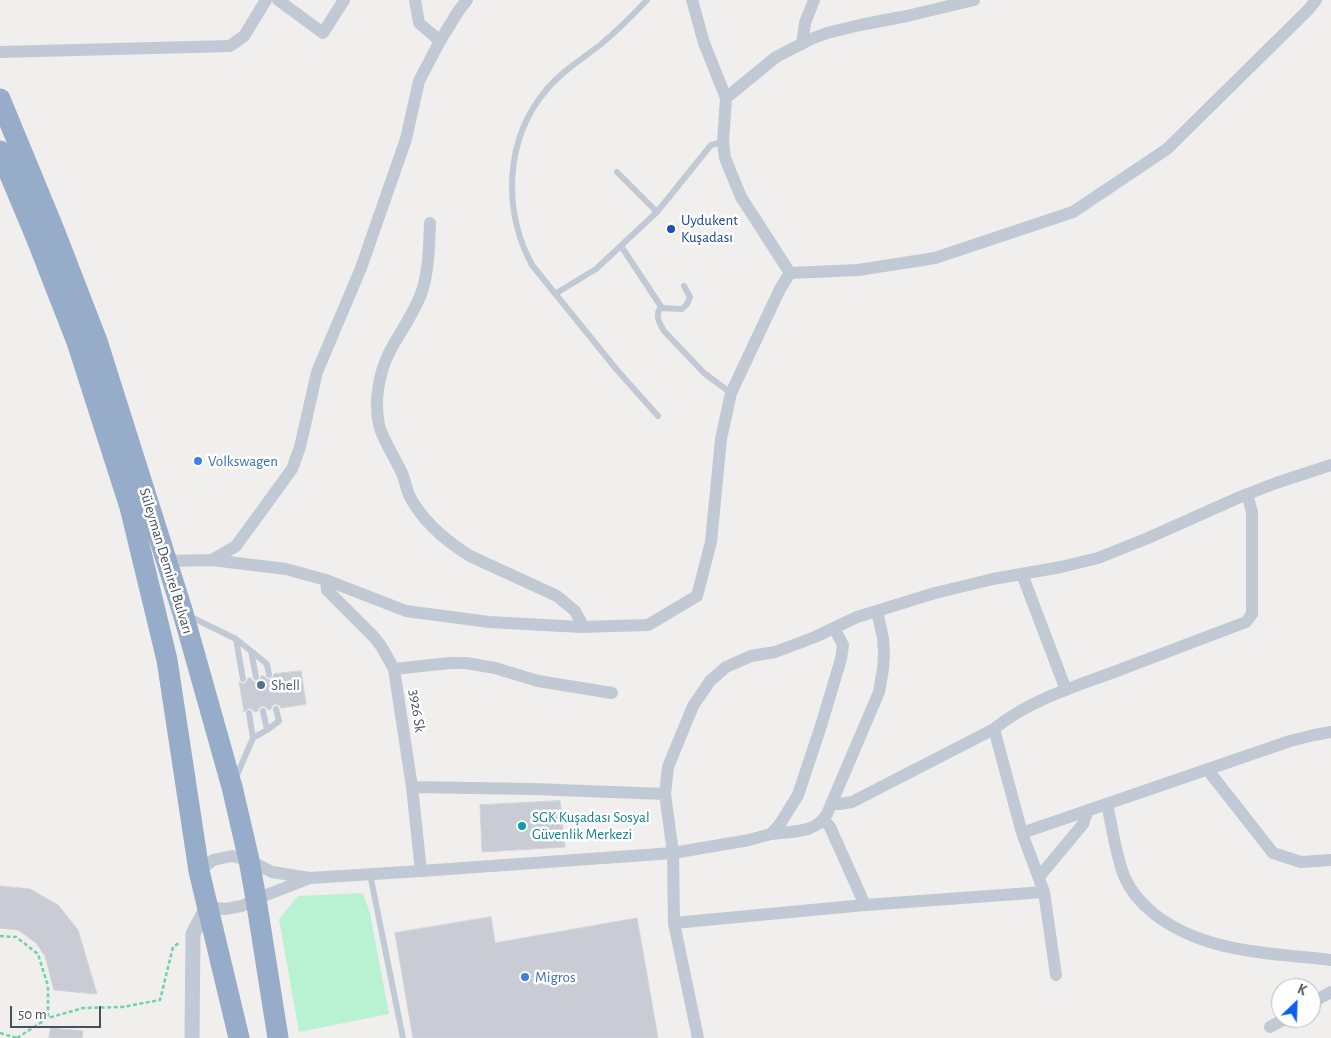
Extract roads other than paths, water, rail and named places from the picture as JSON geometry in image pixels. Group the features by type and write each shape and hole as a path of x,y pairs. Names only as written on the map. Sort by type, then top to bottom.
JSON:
{"highway":[{"name":"Süleyman Demirel Bulvarı","path":"0,99 97,341 183,613 232,787 249,860 278,1038"},
{"name":"Süleyman Demirel Bulvarı","path":"0,151 77,342 130,507 167,660 199,871 239,1038"}],"street":[{"path":"0,52 230,46 244,36 266,0"},
{"path":"278,0 323,33 344,0"},
{"path":"415,0 419,22 440,41"},
{"path":"212,560 236,546 292,470 300,447 317,372 367,250 406,139 419,81 440,41 467,0"},
{"path":"692,0 704,43 726,98 725,158 741,197 790,273"},
{"path":"802,44 805,23 814,0"},
{"path":"726,98 776,57 827,33 974,0"},
{"path":"790,273 858,270 935,258 1072,212 1167,149 1316,0"},
{"path":"430,223 427,268 421,293 415,309 390,352 381,378 378,415 383,437 395,458 409,494 435,530 470,556 557,596 575,611 581,622 581,627"},
{"path":"166,561 212,560 286,569 326,580 406,611 489,622 581,627 648,626 697,596 711,542 721,439 731,393 780,289 790,273"},
{"path":"698,1038 674,923 672,853 665,794 668,768 693,706 710,681 726,667 751,656 775,652 815,637 857,617 935,593 993,579 1098,558 1247,494 1331,465"},
{"path":"831,804 852,802 994,729 1013,715 1066,690 1246,622 1252,614 1252,512 1247,494"},
{"path":"1022,574 1066,690"},
{"name":"3926 Sk","path":"326,580 327,590 374,637 394,669 412,787 421,871"},
{"path":"199,871 213,860 232,856 249,860 272,872 310,878 421,871 672,853 813,828 824,819 879,692 882,681 884,654 883,638 877,611"},
{"path":"771,834 780,824 798,796 820,729 841,660 843,645 834,628"},
{"path":"394,669 466,663 495,668 538,681 612,693"},
{"path":"994,729 1022,833 1044,892 1056,975"},
{"path":"1022,833 1290,741 1331,732"},
{"path":"1207,769 1272,853 1301,862 1331,860"},
{"path":"412,787 665,794"},
{"path":"1107,804 1120,867 1125,878 1141,902 1158,916 1180,931 1224,947 1331,960"},
{"path":"1039,877 1083,824 1088,810"},
{"path":"824,819 830,827 865,905"},
{"path":"192,1038 193,934 208,907 225,909 242,906 310,878"},
{"path":"674,923 865,905 1044,892"}],"lane":[{"path":"647,0 616,31 547,88 530,112 519,138 512,179 513,207 516,223 524,248 538,273 617,370 658,416"},
{"path":"555,294 596,269 657,212 711,145 724,142"},
{"path":"617,172 657,212"},
{"path":"620,246 662,308"},
{"path":"684,286 690,297 685,307 682,309 662,308 658,310 658,320 664,331 704,373 731,393"},
{"path":"183,613 236,640 267,664 269,675"},
{"path":"236,640 243,679"},
{"path":"251,651 256,677"},
{"path":"253,738 279,721 276,709"},
{"path":"264,711 267,730"},
{"path":"232,787 253,738 249,713"},
{"path":"370,874 403,1038"}],"place":[{"name":"Uydukent Kuşadası","path":"671,229"},
{"name":"Volkswagen","path":"198,461"},
{"name":"Shell","path":"261,685"},
{"name":"SGK Kuşadası Sosyal Güvenlik Merkezi","path":"522,826"},
{"name":"Migros","path":"525,977"}]}
